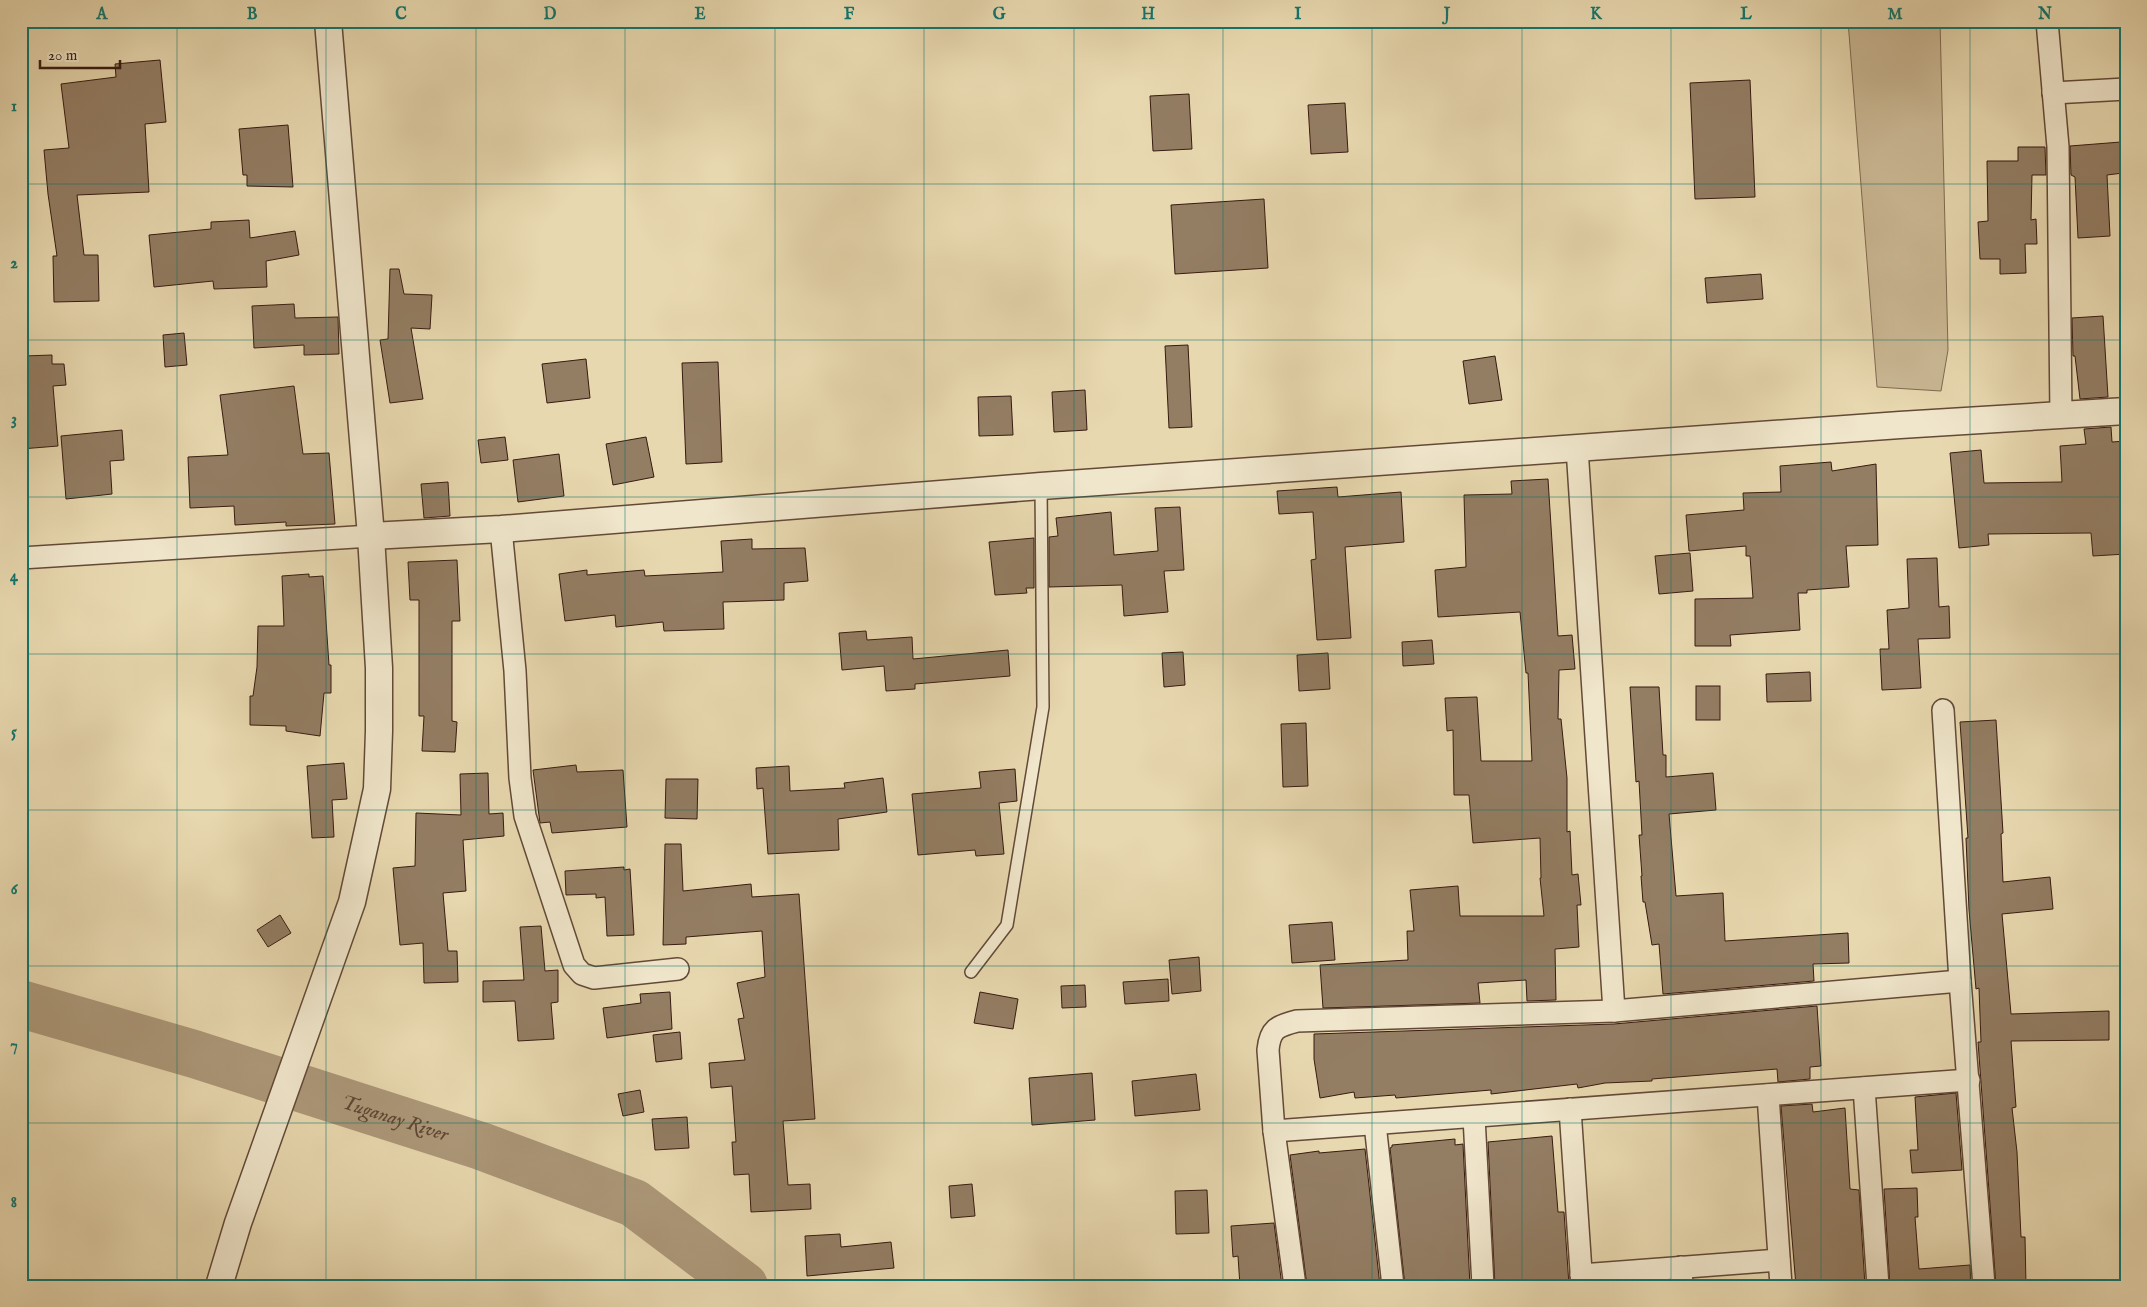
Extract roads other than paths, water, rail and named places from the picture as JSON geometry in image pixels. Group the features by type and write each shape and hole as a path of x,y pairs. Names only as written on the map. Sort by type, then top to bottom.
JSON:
{"street":[{"path":"219,1286 238,1223 332,964 352,902 366,846 377,789 379,731 378,668 371,536 328,21"},
{"path":"2047,21 2058,147 2061,416"},
{"path":"2053,93 2126,89"},
{"path":"21,558 501,529 1041,486 1900,425 2126,412"},
{"path":"1577,448 1614,1011"},
{"path":"501,529 514,671 520,778 525,816 574,965 582,974 594,978 678,969"},
{"path":"1943,710 1960,981 1984,1286"},
{"path":"1295,1286 1274,1131 1268,1050 1269,1038 1275,1029 1285,1024 1307,1020 1614,1011 1960,981"},
{"path":"1274,1131 1968,1080"},
{"path":"1864,1088 1878,1286"},
{"path":"1768,1095 1781,1286"},
{"path":"1570,1109 1582,1280 1681,1277 1779,1260"},
{"path":"1474,1116 1484,1286"},
{"path":"1375,1124 1393,1286"}],"lane":[{"path":"971,972 1006,925 1044,707 1041,486"}],"waterway":[{"name":"Tuganay River","path":"21,1004 194,1054 481,1146 634,1203 744,1286"}]}
